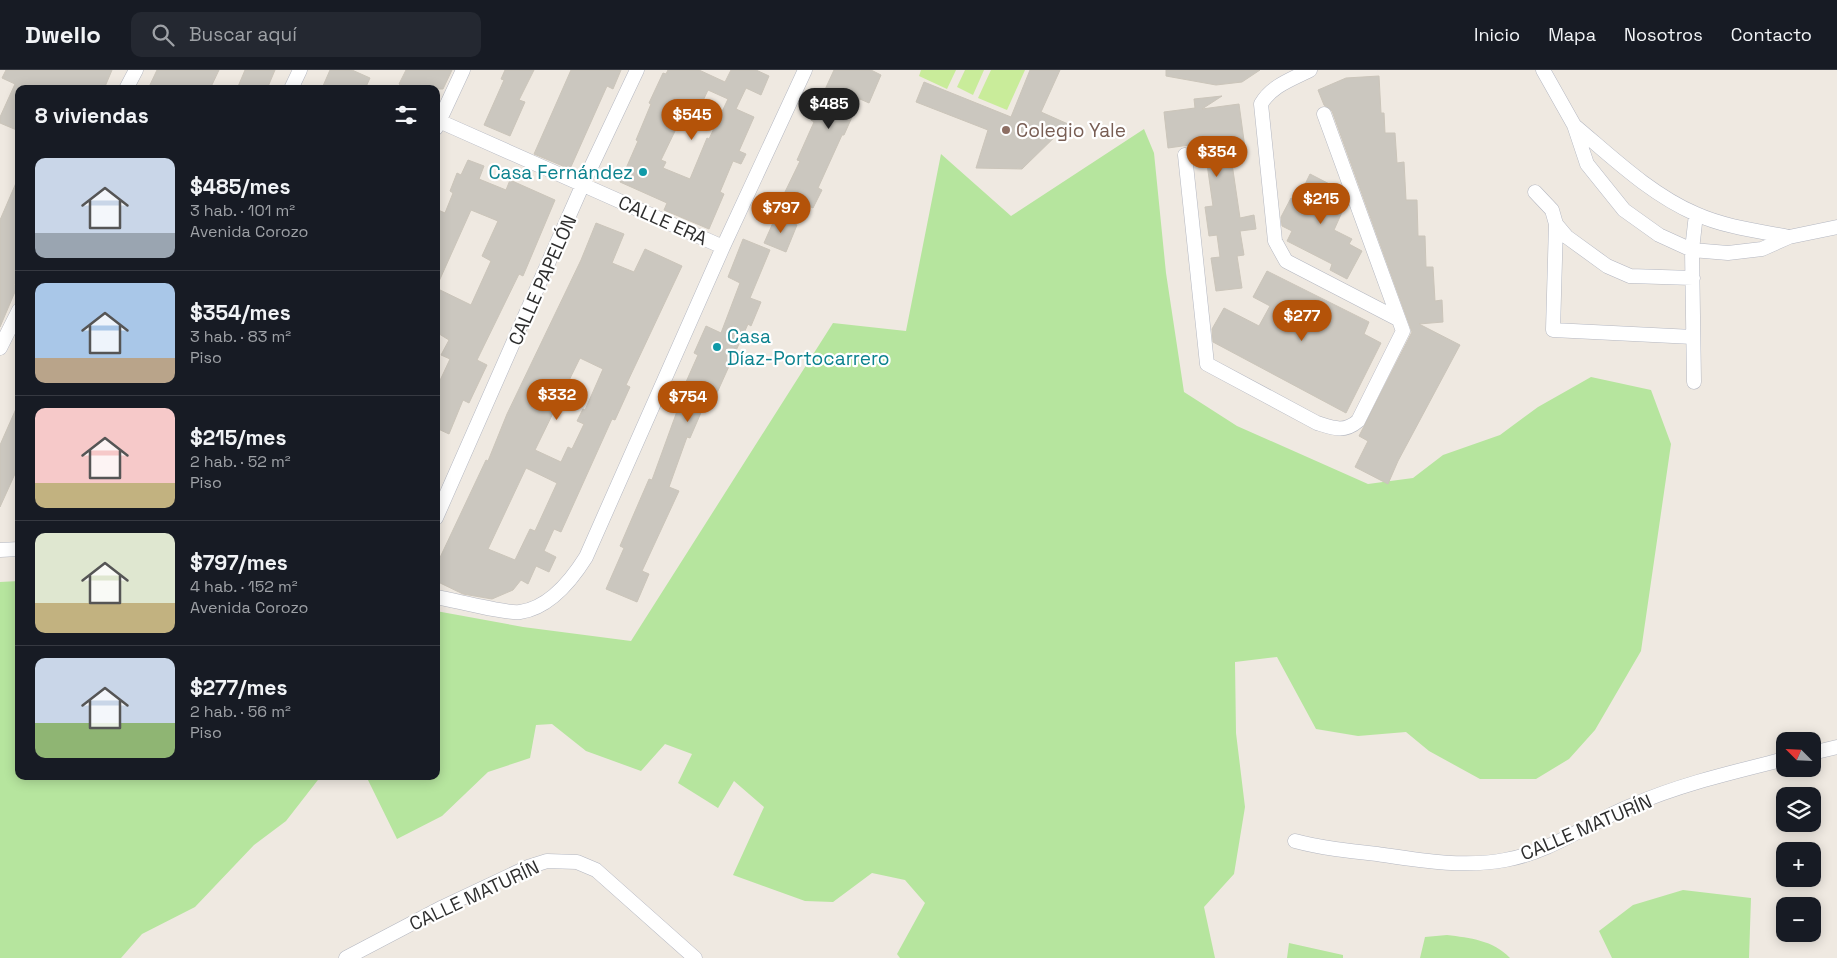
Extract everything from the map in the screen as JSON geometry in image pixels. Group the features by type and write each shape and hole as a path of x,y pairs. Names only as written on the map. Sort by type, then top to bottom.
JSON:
{"street":[{"path":"128,85 136,70"},
{"path":"294,85 300,70"},
{"path":"440,121 463,70"},
{"name":"CALLE PAPELÓN","path":"440,509 583,184 637,70"},
{"path":"440,598 518,612 539,606 574,576 586,557 723,247 805,70"},
{"path":"1310,70 1275,88 1265,96 1261,104 1275,241 1286,261 1396,318"},
{"path":"1543,70 1574,125 1587,164 1624,210 1659,236 1692,250 1728,253 1762,249 1789,237 1837,227"},
{"path":"1186,155 1207,364 1317,423 1335,429 1349,428 1358,421 1403,331 1396,318 1324,114"},
{"path":"1574,125 1657,193 1696,214 1741,228 1789,237"},
{"name":"CALLE ERA","path":"440,126 583,184 723,247"},
{"path":"1535,192 1552,210 1556,224 1553,330 1693,337"},
{"path":"1694,382 1692,250 1696,214"},
{"path":"1556,224 1585,252 1607,266 1630,276 1693,278"},
{"path":"0,348 15,318"},
{"path":"0,550 15,548"},
{"path":"1821,751 1837,747"},
{"name":"CALLE MATURÍN","path":"1295,840 1314,846 1416,860 1466,864 1505,860 1579,833 1632,805 1718,776 1776,761"},
{"name":"CALLE MATURÍN","path":"346,958 443,907 521,870 548,861 577,862 596,870 695,958"}],"green space":[{"path":"921,70 956,70 947,89 919,76"},
{"path":"965,70 984,70 973,95 957,87"},
{"path":"991,70 1025,70 1007,110 978,98"},
{"path":"1144,129 1154,153 1166,273 1184,392 1237,426 1368,484 1413,478 1443,455 1500,435 1538,407 1591,377 1651,390 1671,444 1641,651 1595,730 1569,759 1536,779 1480,779 1429,751 1406,732 1358,736 1316,729 1277,657 1235,662 1236,733 1245,807 1234,874 1204,907 1215,958 900,958 897,954 925,903 905,880 872,873 833,902 805,901 733,875 764,807 734,781 718,808 678,783 692,754 665,744 641,771 586,751 552,724 536,725 530,758 488,772 442,816 397,839 368,780 440,780 440,612 523,627 631,641 833,323 906,331 941,154 1011,216"},
{"path":"15,581 15,780 318,780 286,821 254,845 195,907 142,934 121,958 0,958 0,582"},
{"path":"1683,890 1751,898 1749,958 1612,958 1599,931 1633,905"},
{"path":"1447,935 1481,941 1496,947 1510,958 1420,958 1425,937"},
{"path":"1289,943 1343,955 1343,958 1287,958"}],"building":[{"path":"6,70 112,70 106,85 15,85 15,129 0,123 0,117 15,84 2,78"},
{"path":"157,70 219,70 212,85 150,85"},
{"path":"245,70 275,70 269,85 239,85"},
{"path":"330,70 352,70 370,78 367,85 323,85"},
{"path":"406,70 452,70 443,89 440,89 440,85 399,84"},
{"path":"505,70 534,70 519,100 525,102 510,136 484,125 504,80 501,79"},
{"path":"571,70 621,70 613,89 607,86 570,169 534,154"},
{"path":"668,70 699,70 725,82 731,70 756,70 769,76 761,95 746,88 736,109 754,117 739,151 746,154 741,164 733,161 720,192 724,194 709,229 664,210 667,203 620,182 638,141 636,140 651,104 649,103 663,73 666,74","holes":["708,90 728,99 709,139 707,138 690,179 663,168 666,162 661,160 690,100 701,105"]},
{"path":"834,70 871,70 881,75 869,103 860,99 818,188 822,190 813,208 784,194 800,161 797,160 814,122 811,120"},
{"path":"1030,70 1060,70 1041,112 1068,124 1022,169 976,168 988,130 916,102 924,82 1011,117"},
{"path":"1166,70 1260,70 1242,82 1216,85 1166,76"},
{"path":"1379,76 1381,113 1384,113 1385,133 1395,133 1397,163 1404,162 1406,200 1417,200 1418,236 1425,236 1426,267 1433,267 1435,301 1442,300 1443,322 1419,324 1460,345 1398,461 1388,484 1355,467 1368,441 1359,436 1412,332 1332,111 1324,105 1318,90 1346,78"},
{"path":"1222,96 1202,109 1239,104 1245,148 1230,150 1240,218 1254,215 1256,229 1240,231 1244,255 1237,256 1242,288 1216,291 1211,258 1220,257 1217,235 1209,236 1205,207 1213,206 1204,143 1168,148 1164,112 1195,108 1194,99"},
{"path":"468,160 484,166 479,179 506,190 510,180 555,200 523,276 519,274 477,360 487,365 469,403 463,400 449,434 440,430 440,380 450,359 441,355 449,340 440,334 440,290 471,305 491,261 482,256 498,221 471,210 440,279 440,211 445,213 453,193 450,191 457,173 461,175"},
{"path":"1310,174 1343,191 1347,201 1334,230 1352,239 1349,244 1362,251 1347,279 1330,270 1332,264 1287,241 1292,231 1282,226 1281,217 1291,198 1297,201"},
{"path":"15,185 15,292 0,327 0,220"},
{"path":"776,216 797,225 786,252 764,243"},
{"path":"596,223 624,234 612,263 634,272 645,249 682,266 626,385 630,387 615,420 612,419 561,532 554,529 544,551 556,557 549,572 536,566 528,584 521,580 513,590 492,599 463,594 440,583 440,558 486,460 488,461 507,414 581,260","holes":["580,358 603,369 585,410 583,409 577,421 584,424 572,449 568,447 561,462 535,450","526,468 557,483 535,531 530,529 515,560 488,549"]},
{"path":"743,239 770,250 750,298 761,302 751,326 748,324 712,404 706,401 690,438 687,437 669,487 679,491 642,571 649,574 637,602 606,589 624,548 620,546 649,479 652,480 684,392 682,391 698,355 694,353 706,326 721,333 740,283 728,277"},
{"path":"1267,271 1369,322 1364,334 1381,343 1346,413 1213,342 1212,329 1224,308 1259,326 1270,306 1253,297"},
{"path":"15,411 15,474 0,507 0,445"}],"place":[{"name":"Colegio Yale","path":"1006,130"},
{"name":"Casa Fernández","path":"643,172"},
{"name":"Casa Díaz-Portocarrero","path":"717,347"}]}
